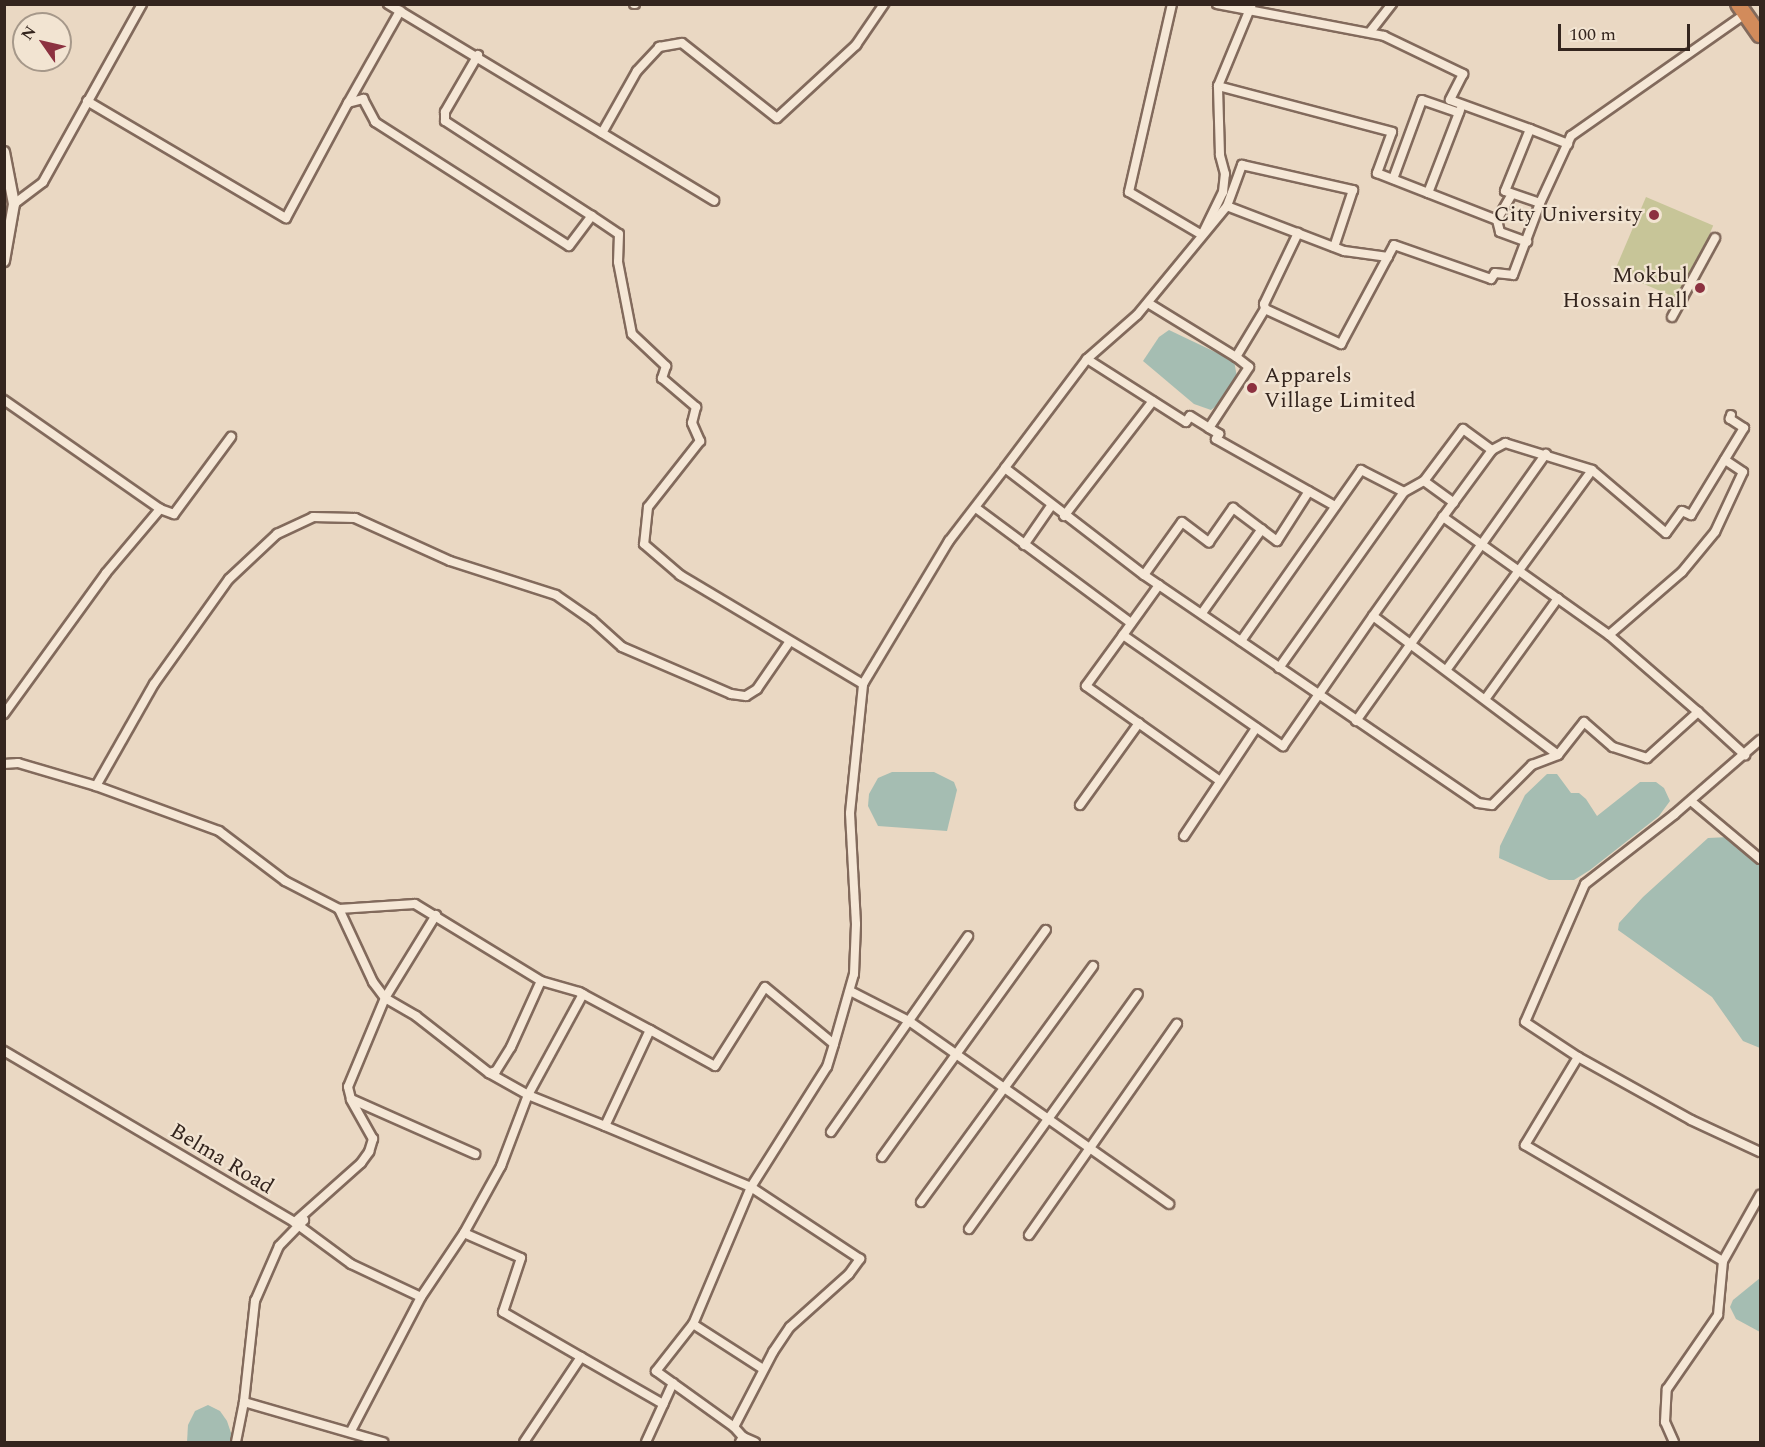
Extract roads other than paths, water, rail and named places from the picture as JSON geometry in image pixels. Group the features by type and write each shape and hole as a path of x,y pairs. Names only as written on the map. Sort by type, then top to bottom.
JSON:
{"highway":[{"path":"1742,9 1761,35"}],"main road":[{"path":"4,152 14,204 4,261"}],"street":[{"path":"14,204 43,182 142,4"},
{"path":"388,4 478,55 714,201"},
{"path":"602,133 644,63 659,47 682,43 777,118 856,45 884,4"},
{"path":"1172,4 1129,192 1203,235"},
{"path":"1217,4 1250,8 1370,32 1463,74 1450,100 1568,144"},
{"path":"1370,32 1392,4"},
{"path":"1203,235 1223,192 1225,174 1220,155 1218,86 1250,8"},
{"path":"1265,309 1341,344 1394,245 1491,279 1495,273 1513,275 1527,242 1539,202 1571,136 1742,9"},
{"path":"87,101 286,218 400,11"},
{"path":"478,55 445,112 445,121 620,234 618,262 632,334 666,366 662,378 696,407 692,423 700,441 648,507 644,543 680,575 864,684"},
{"path":"1218,86 1392,132 1377,173 1497,220"},
{"path":"348,103 363,99 375,122 570,246 592,216"},
{"path":"1393,179 1422,100 1459,113"},
{"path":"1428,193 1462,104"},
{"path":"1530,129 1505,191 1539,202"},
{"path":"755,1443 742,1440 734,1426 656,1371 693,1324 751,1187 827,1068 850,991 856,924 850,813 864,684 942,551 1087,359 1148,303 1227,206 1242,165 1353,190 1334,247"},
{"path":"1512,194 1497,220 1500,232 1527,242"},
{"path":"1227,206 1334,247 1388,257"},
{"path":"1236,357 1265,309 1264,304 1298,232"},
{"path":"1672,317 1715,238"},
{"path":"1148,303 1249,367 1209,428"},
{"path":"1087,359 1185,422 1190,416 1219,434 1216,439 1335,506"},
{"path":"4,400 160,509 174,514 231,437"},
{"path":"1064,516 1153,401"},
{"path":"1123,635 1283,746 1316,694 1492,450 1505,443 1592,470 1666,533 1682,511 1691,515 1744,428 1730,419 1731,415"},
{"path":"1279,668 1404,492 1424,481 1463,429 1492,450"},
{"path":"1356,721 1546,454"},
{"path":"1609,635 1682,572 1709,541 1743,472 1725,460"},
{"path":"1005,468 1051,506 1144,575 1478,803 1492,805 1532,765 1558,755 1584,722 1613,747 1647,758 1698,712"},
{"path":"1241,640 1360,470 1404,492"},
{"path":"1448,669 1592,470"},
{"path":"1424,481 1454,503"},
{"path":"1144,575 1182,522 1209,542 1233,508 1277,540 1309,491"},
{"path":"1024,545 1051,506"},
{"path":"976,508 1131,623"},
{"path":"4,714 106,573 160,509"},
{"path":"1443,517 1609,635 1744,755"},
{"path":"96,786 154,684 229,579 277,534 313,518 355,518 450,561 556,595 592,620 622,647 731,694 746,696 757,689 790,641"},
{"path":"1202,613 1262,529"},
{"path":"1159,585 1086,686 1220,781"},
{"path":"1486,698 1558,598"},
{"path":"1373,616 1448,669 1558,755"},
{"path":"1080,805 1139,723"},
{"path":"1184,836 1256,728"},
{"path":"1761,740 1691,801 1585,884 1525,1022 1578,1057 1691,1120 1761,1152"},
{"path":"4,764 18,763 96,786 219,831 285,881 339,909 415,904 542,981 583,994 715,1066 765,987 834,1044"},
{"path":"1691,801 1761,859"},
{"path":"339,909 373,982 386,998 416,1016 489,1073 528,1095 751,1187 860,1259 849,1274 790,1327 763,1370 734,1426"},
{"path":"294,1222 361,1163 369,1152 373,1140 351,1099 349,1081 386,998 436,915"},
{"path":"882,1157 1046,930"},
{"path":"831,1132 968,936"},
{"path":"921,1202 1093,966"},
{"path":"489,1073 496,1071 511,1047 542,981"},
{"path":"850,991 909,1021 1169,1204"},
{"path":"351,1431 421,1297 464,1233 501,1166 528,1095 583,994"},
{"path":"969,1229 1138,994"},
{"path":"1029,1235 1177,1024"},
{"path":"605,1126 650,1030"},
{"name":"Belma Road","path":"4,1051 294,1222 351,1264 421,1297"},
{"path":"1578,1057 1525,1145 1723,1261"},
{"path":"351,1099 475,1154"},
{"path":"1674,1443 1665,1422 1667,1389 1718,1315 1723,1261 1761,1195"},
{"path":"236,1443 255,1300 279,1246 304,1220 294,1222"},
{"path":"464,1233 521,1258 503,1312 663,1404"},
{"path":"693,1324 763,1370"},
{"path":"524,1443 581,1357"},
{"path":"646,1443 673,1383"},
{"path":"243,1402 351,1431 383,1443"}],"place":[{"name":"City University","path":"1654,215"},
{"name":"Mokbul Hossain Hall","path":"1700,288"},
{"name":"Apparels Village Limited","path":"1252,388"}]}
